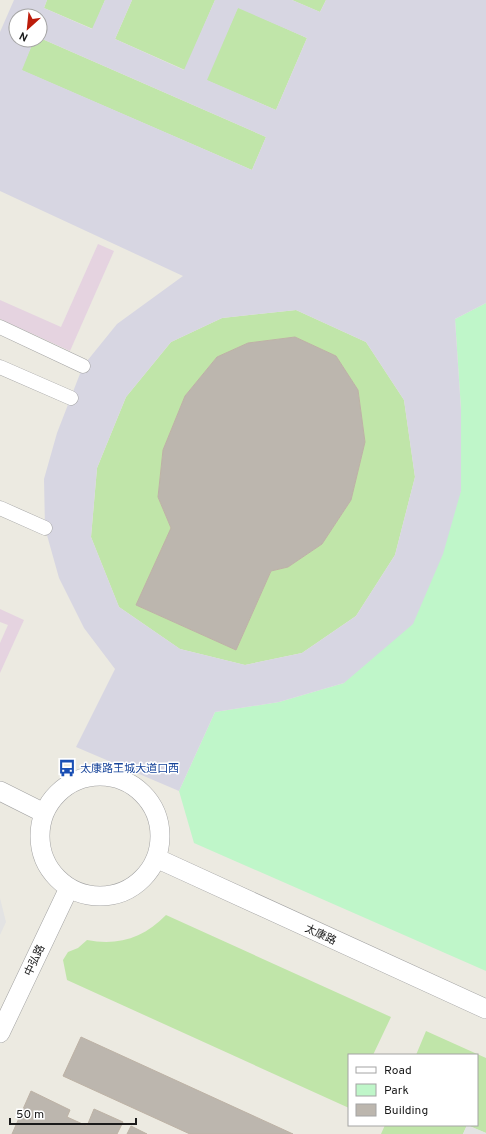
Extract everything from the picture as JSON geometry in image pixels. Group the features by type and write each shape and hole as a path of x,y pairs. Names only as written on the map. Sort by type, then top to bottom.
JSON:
{"street":[{"path":"0,327 83,366"},
{"path":"0,367 70,398"},
{"path":"0,508 45,528"},
{"path":"92,776 117,778 127,776 150,803 159,822 160,843 156,858 146,876 129,889 122,892 109,896 88,896 68,888 52,873 42,854 39,834 44,813 55,795 72,783 92,776"},
{"path":"0,791 44,813"},
{"name":"太康路","path":"156,858 486,1009"},
{"name":"中弘路","path":"0,1033 68,888"}],"shaded area":[{"path":"14,0 47,0 44,8 10,8"},
{"path":"105,0 132,0 115,39 184,70 215,0 292,0 320,12 326,0 486,0 486,303 455,319 461,410 461,491 443,554 413,624 344,683 279,702 215,712 179,791 76,747 115,669 84,628 59,578 45,528 44,479 57,433 83,366 117,324 183,276 0,191 0,32 8,14 8,48 31,48 22,70 252,170 266,137 48,42 48,10 92,29","holes":["238,8 307,38 276,110 207,80","296,310 366,342 404,400 415,477 395,555 356,616 302,653 245,665 180,649 119,607 91,537 97,468 126,397 171,342 222,318"]},
{"path":"98,244 114,251 70,351 0,319 0,300 61,327"},
{"path":"0,609 24,620 0,673 0,643 8,625 0,622"},
{"path":"0,898 6,922 0,935"},
{"path":"467,1126 486,1133 486,1134 463,1134"}],"green space":[{"path":"47,0 105,0 93,29 48,10 48,8 44,8"},
{"path":"132,0 215,0 185,70 115,39"},
{"path":"292,0 326,0 320,12"},
{"path":"238,7 307,38 276,110 206,80"},
{"path":"48,42 266,137 252,170 21,70 31,48 48,48"},
{"path":"486,303 486,971 194,843 179,791 215,712 279,702 344,683 461,491 461,410 455,319"},
{"path":"296,310 366,342 404,400 415,477 395,555 356,616 302,653 245,665 180,649 119,607 91,537 97,468 126,397 171,342 222,318","holes":["295,337 336,356 358,390 365,442 351,500 322,544 288,567 271,571 236,650 136,605 171,528 158,497 163,450 185,396 217,357 248,343"]},
{"path":"166,915 391,1017 373,1054 348,1054 348,1108 67,980 63,960 68,952 78,948 87,940 98,942 120,941 140,935 158,923"},
{"path":"426,1031 477,1054 416,1054"},
{"path":"478,1054 486,1058 486,1133 469,1126 478,1126"},
{"path":"385,1126 467,1126 463,1134 381,1134"}],"building":[{"path":"295,337 336,356 358,390 365,442 351,500 322,544 288,567 271,571 236,650 136,605 171,528 158,497 163,450 185,396 217,357 248,343"},
{"path":"81,1037 293,1134 190,1134 63,1076"},
{"path":"31,1091 70,1110 67,1117 87,1126 94,1109 123,1122 117,1134 12,1134"},
{"path":"131,1126 147,1134 127,1134"}],"place":[{"name":"太康路王城大道口西","path":"67,768"}]}
